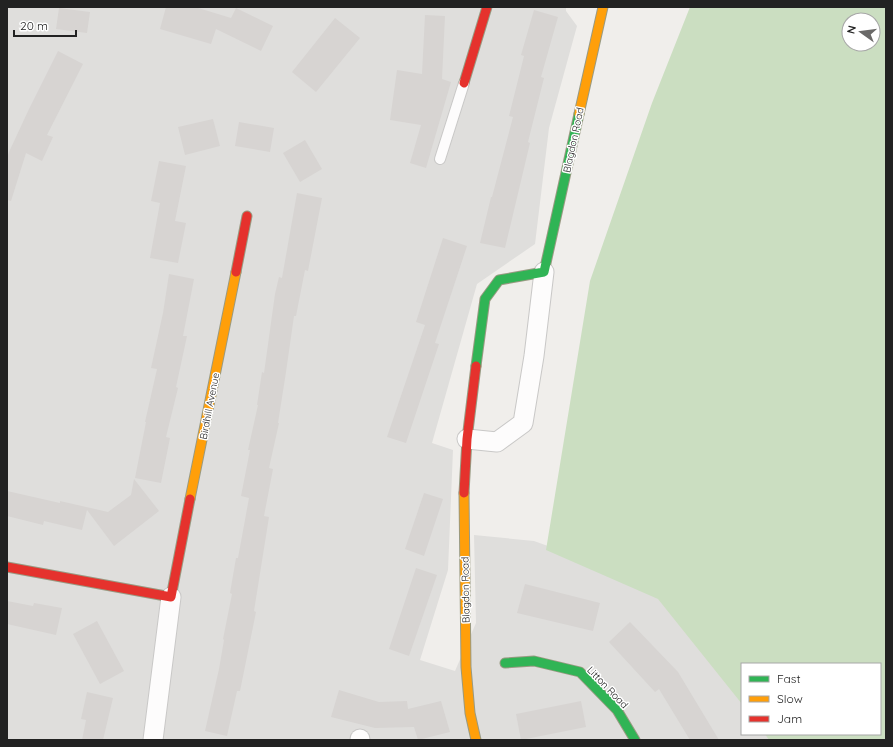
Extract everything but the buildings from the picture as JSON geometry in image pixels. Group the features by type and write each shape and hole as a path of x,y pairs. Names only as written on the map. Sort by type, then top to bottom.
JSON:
{"street":[{"path":"464,83 487,7"},
{"name":"Blagdon Road","path":"467,439 497,442 523,423 534,356 544,272 603,7"},
{"name":"Birdhill Avenue","path":"153,740 171,596 247,216"},
{"name":"Blagdon Road","path":"476,740 470,713 466,667 464,482 467,439 485,299 499,280 544,272"},
{"path":"7,567 171,596"},
{"name":"Litton Road","path":"505,663 534,661 580,672 617,710 635,740"}],"lane":[{"path":"440,159 464,83"}],"shaded area":[{"path":"7,7 566,7 566,11 577,26 549,128 535,244 477,284 432,443 453,450 448,570 420,660 455,671 476,623 474,535 534,541 662,587 741,674 741,735 771,735 773,740 7,740"}],"green space":[{"path":"690,7 886,7 886,740 769,740 766,735 881,735 881,663 741,663 741,703 658,599 546,550 590,281 652,103"}],"traffic: fast":[{"path":"476,366 485,299 499,280 544,272 579,114"},
{"path":"505,663 534,661 580,672 617,710 635,740"}],"traffic: slow":[{"path":"579,114 603,7"},
{"path":"190,499 236,272"},
{"path":"464,493 466,667 470,713 476,740"}],"traffic: jam":[{"path":"464,83 487,7"},
{"path":"236,272 247,216"},
{"path":"464,493 467,439 476,366"},
{"path":"7,567 171,597 190,499"}]}
